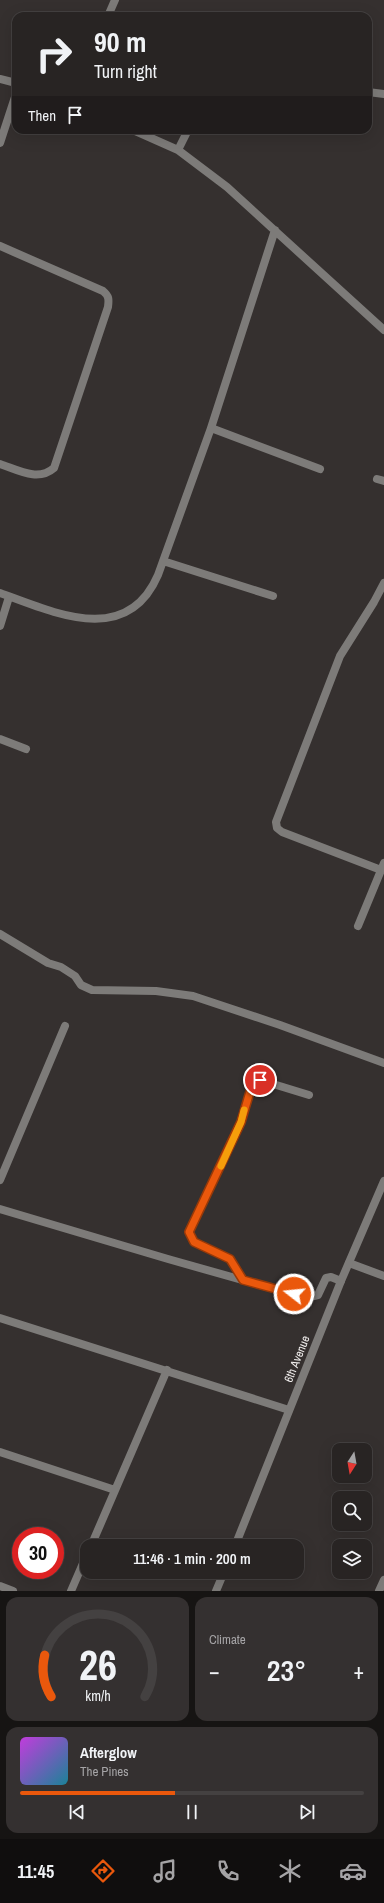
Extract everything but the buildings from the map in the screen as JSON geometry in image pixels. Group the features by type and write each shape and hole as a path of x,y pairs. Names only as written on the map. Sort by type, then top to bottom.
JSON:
{"street":[{"path":"110,12 115,0"},
{"path":"0,79 12,82"},
{"path":"372,92 384,94"},
{"path":"0,143 12,106"},
{"path":"142,134 178,150 227,187 384,330"},
{"path":"178,150 186,134"},
{"path":"0,593 75,617 96,620 108,619 129,612 146,598 152,589 163,561 211,428 275,230"},
{"path":"0,246 107,294 108,307 54,468 41,476 33,475 0,464"},
{"path":"211,428 320,469"},
{"path":"163,561 273,596"},
{"path":"358,926 383,867 282,832 278,828 276,822 340,656 374,602 384,583"},
{"path":"0,626 9,597"},
{"path":"0,739 26,749"},
{"path":"0,934 48,963 61,966 75,976 81,985 92,990 156,991 193,996 280,1025 384,1063"},
{"path":"0,1180 65,1026"},
{"path":"243,1280 230,1259 194,1242 189,1232 241,1122 254,1081 260,1080 310,1095"},
{"name":"6th Avenue","path":"237,1539 341,1281 384,1181"},
{"path":"0,1209 306,1298 318,1295 326,1278 331,1277 341,1281"},
{"path":"349,1263 384,1276"},
{"path":"0,1318 289,1410"},
{"path":"94,1539 167,1370"},
{"path":"0,1452 115,1490"},
{"path":"71,1591 80,1570"},
{"path":"216,1591 221,1579"},
{"path":"379,1591 384,1580"},
{"path":"0,1586 13,1591"}],"slow traffic":[{"path":"221,1166 241,1122 244,1110"}],"route":[{"path":"260,1080 254,1081 252,1085 241,1122 189,1232 194,1242 206,1246 230,1259 243,1280 294,1294"}]}
